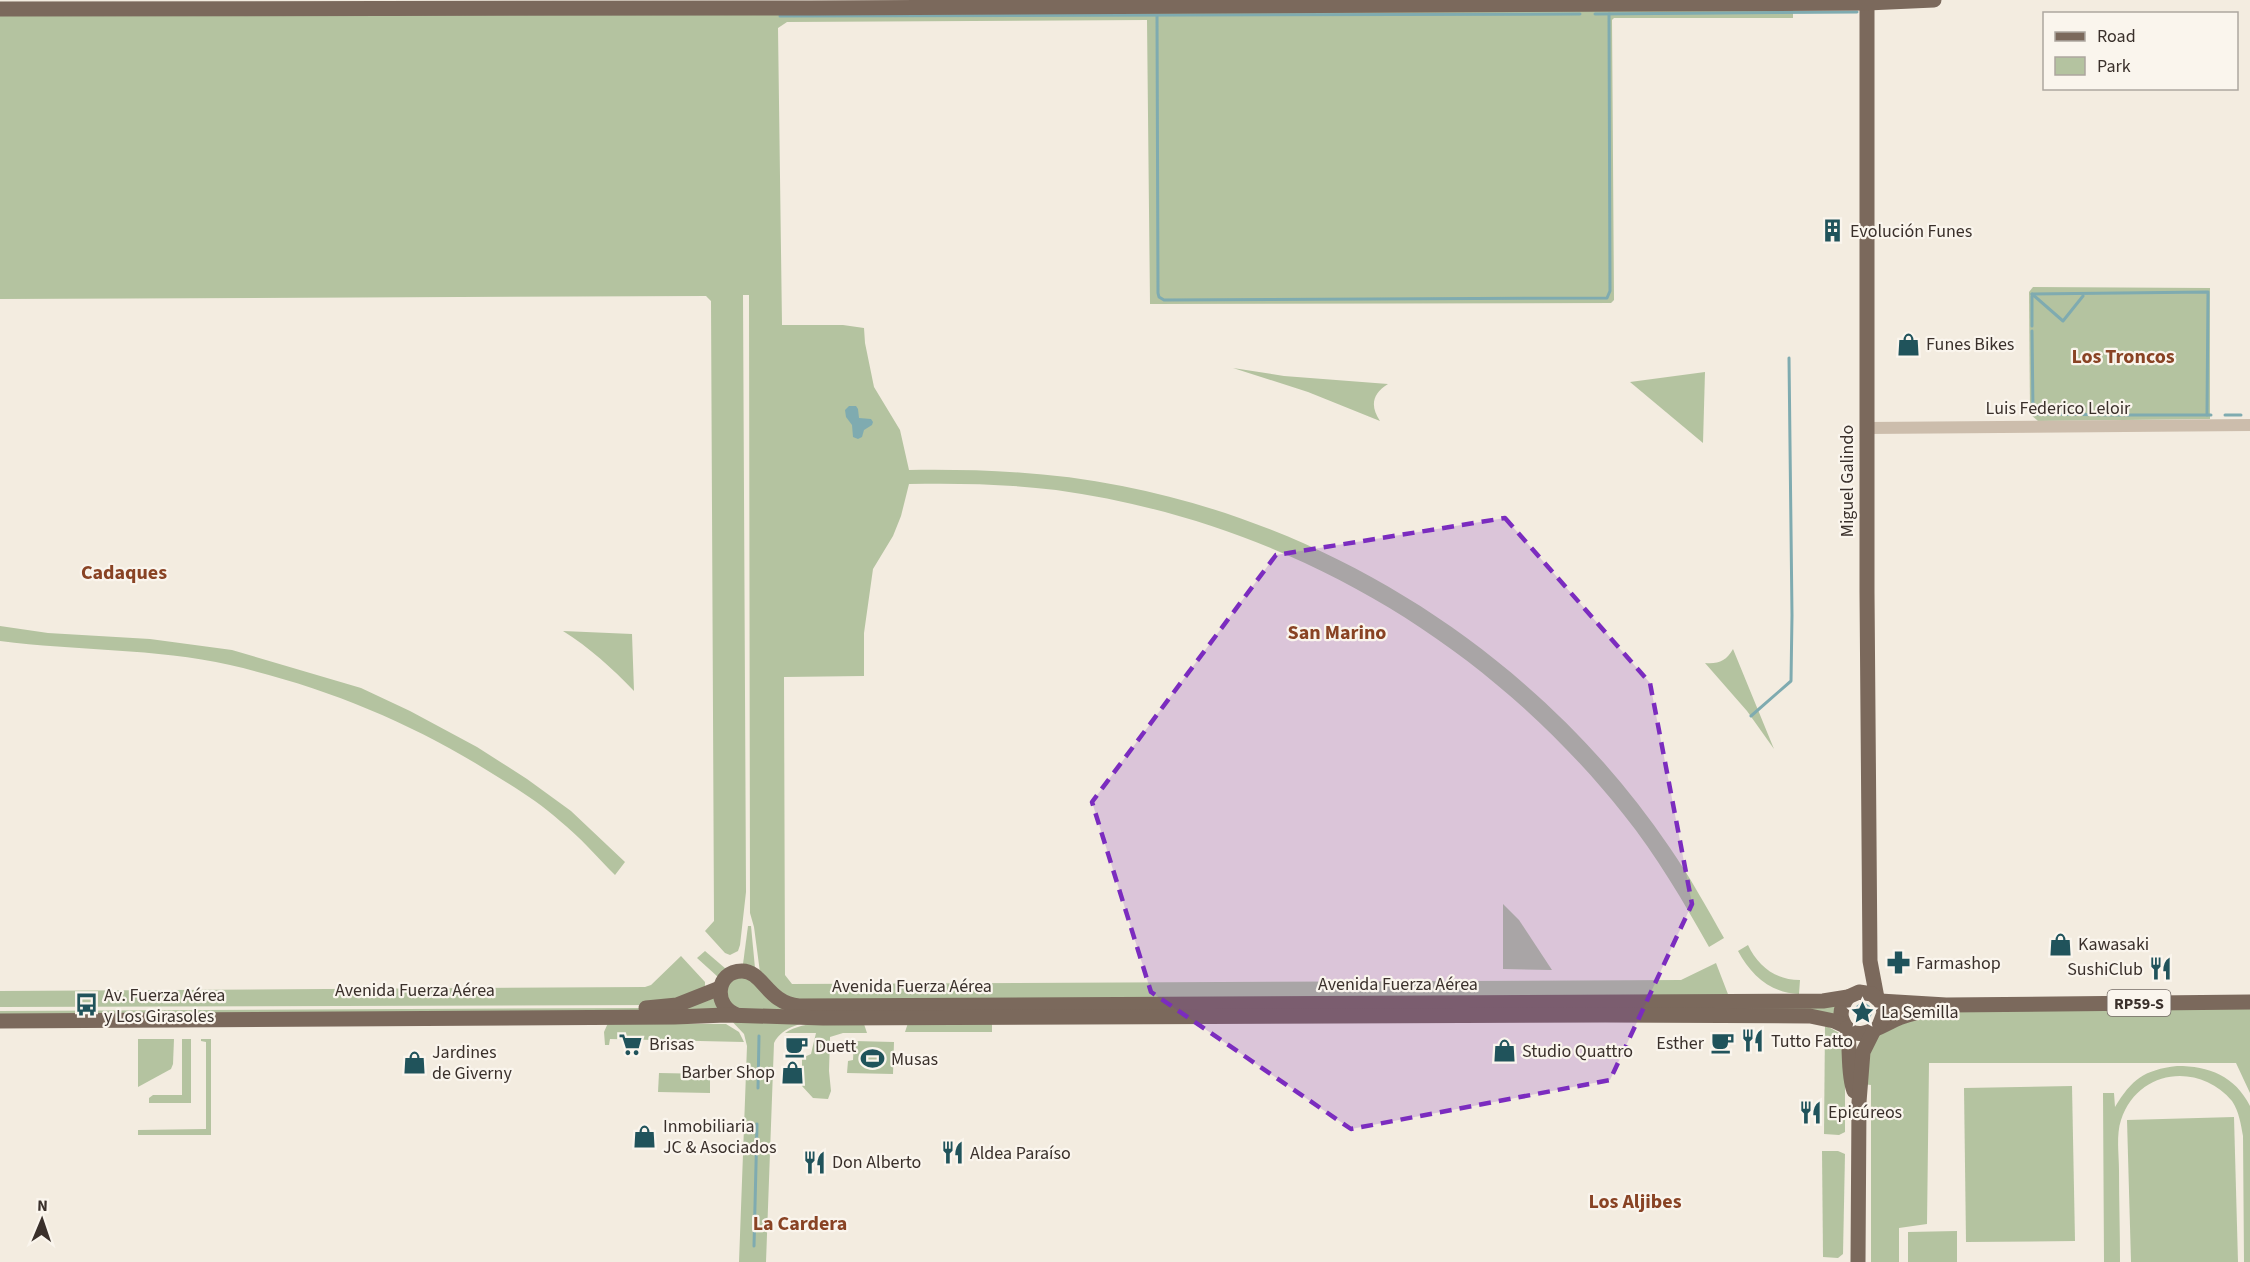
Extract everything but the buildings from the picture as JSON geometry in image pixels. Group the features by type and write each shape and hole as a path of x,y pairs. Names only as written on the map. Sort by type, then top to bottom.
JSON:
{"main road":[{"path":"0,9 823,8 1934,0"},
{"name":"Miguel Galindo","path":"1867,2 1867,698 1870,962 1878,999"},
{"name":"Miguel Galindo","path":"1851,996 1866,974 1870,962"},
{"name":"Avenida Fuerza Aérea","path":"0,1011 639,1008 677,1005 720,988 729,975 741,971 755,975 778,1000 785,1004 799,1006 1798,1015 1822,1018 1859,1034 1901,1017 1944,1005"},
{"path":"720,988 722,1003 729,1012 742,1016 752,1014 761,1006 765,994 763,985"},
{"name":"Avenida Fuerza Aérea","path":"0,1021 742,1016 823,1018 1358,1010 1822,1001 1866,992 1878,999 1944,1005 2250,1002"},
{"path":"1851,996 1844,1002 1841,1014 1850,1045 1852,1084 1859,1102"},
{"path":"1858,1262 1859,1102 1863,1052 1884,1013 1878,999"}],"street":[{"name":"Luis Federico Leloir","path":"1867,428 2250,425"}],"highlighted area":[{"path":"1505,518 1650,683 1692,904 1610,1080 1351,1129 1151,992 1092,802 1276,555"}],"green space":[{"path":"1793,3 1793,18 1614,18 1612,20 1614,300 1611,303 1150,304 1147,20 787,22 778,28 782,325 843,325 864,328 874,387 900,430 909,470 1016,472 1069,477 1122,486 1204,506 1283,535 1360,571 1432,614 1500,664 1563,719 1620,781 1670,848 1724,938 1709,947 1648,846 1568,751 1507,693 1442,642 1372,597 1297,560 1220,529 1139,506 1038,488 982,484 909,484 893,536 873,569 864,633 864,676 784,677 785,975 792,984 1681,980 1716,963 1731,1002 1836,1000 1834,1021 823,1018 789,1028 774,1043 766,1262 739,1262 747,1046 744,1034 726,1015 0,1021 0,1011 639,1008 677,1005 729,975 761,980 750,913 749,295 743,295 746,892 740,945 738,951 730,955 725,953 705,931 714,921 711,301 706,296 0,299 0,9"},
{"path":"2033,287 2210,288 2210,419 2038,421 2030,414 2029,292"},
{"path":"1233,368 1284,376 1388,384 1379,392 1374,401 1380,421 1308,392"},
{"path":"1705,372 1703,443 1630,382"},
{"path":"0,626 48,633 150,639 232,650 361,688 477,747 527,779 571,811 625,862 615,875 567,827 528,796 431,738 333,695 265,674 202,659 0,641"},
{"path":"563,631 632,634 634,691 600,659"},
{"path":"1733,649 1774,749 1747,711 1705,663 1722,661"},
{"path":"1503,904 1519,920 1552,970 1503,969"},
{"path":"748,926 751,926 755,968 743,964"},
{"path":"1748,945 1752,953 1768,970 1783,977 1800,980 1799,994 1779,990 1755,975 1738,951"},
{"path":"705,951 726,969 718,977 697,958"},
{"path":"681,956 705,982 705,987 700,992 653,1005 0,1007 0,991 645,987 651,985"},
{"path":"2250,1008 2250,1093 2236,1063 1929,1063 1927,1224 1899,1228 1899,1262 1871,1262 1871,1085 1862,1084 1864,1069 1876,1035 1914,1016 1941,1012"},
{"path":"909,1020 992,1024 992,1032 905,1032"},
{"path":"863,1021 867,1033 843,1033 830,1037 831,1091 828,1099 813,1098 802,1086 802,1058 811,1054 816,1033 785,1033 812,1024"},
{"path":"608,1023 726,1024 739,1032 744,1042 610,1039 609,1045 605,1045 604,1032"},
{"path":"1825,1025 1841,1034 1845,1044 1845,1132 1839,1135 1824,1134"},
{"path":"138,1039 174,1039 171,1069 138,1087"},
{"path":"182,1039 191,1039 191,1103 149,1103 149,1098 153,1095 182,1095"},
{"path":"201,1039 211,1039 211,1135 138,1135 138,1130 206,1129 206,1042"},
{"name":"Musas","path":"854,1041 894,1042 893,1074 847,1073 848,1061 853,1060"},
{"path":"2177,1066 2200,1068 2220,1075 2237,1087 2250,1106 2250,1262 2244,1262 2243,1136 2238,1114 2232,1101 2218,1089 2203,1080 2187,1076 2155,1081 2141,1090 2129,1103 2121,1120 2118,1138 2120,1262 2104,1262 2103,1093 2114,1093 2115,1107 2127,1089 2147,1073"},
{"path":"659,1073 710,1074 710,1093 658,1092"},
{"path":"2072,1086 2075,1241 1966,1242 1964,1088"},
{"path":"2234,1117 2238,1262 2131,1262 2127,1120"},
{"path":"1822,1151 1838,1151 1845,1154 1843,1254 1838,1258 1823,1257"},
{"path":"1957,1231 1957,1262 1908,1262 1908,1232"}],"water":[{"path":"849,406 856,406 859,418 871,419 873,422 858,439 853,437 852,425 846,417 845,410"},
{"name":"La Semilla","path":"1859,1003 1867,1003 1872,1008 1870,1019 1859,1021 1854,1016 1854,1008"}],"waterway":[{"path":"1595,14 1857,12"},
{"path":"780,16 1580,14"},
{"path":"1157,15 1158,293 1159,297 1164,300 1607,298 1610,291 1609,14"},
{"path":"2032,294 2208,292 2207,415"},
{"path":"2032,294 2063,321 2083,296"},
{"path":"2032,296 2032,326"},
{"path":"2032,331 2033,412 2038,414 2122,415"},
{"path":"1751,716 1791,681 1789,358"},
{"path":"2125,415 2211,415"},
{"path":"2225,415 2241,415"},
{"path":"758,1088 759,1036"},
{"path":"754,1246 757,1124"}],"place":[{"name":"Evolución Funes","path":"1832,231"},
{"name":"Funes Bikes","path":"1908,344"},
{"name":"Kawasaki","path":"2060,944"},
{"name":"Farmashop","path":"1898,963"},
{"name":"SushiClub","path":"2161,969"},
{"name":"Av. Fuerza Aérea y Los Girasoles","path":"86,1005"},
{"name":"La Semilla","path":"1863,1012"},
{"name":"Tutto Fatto","path":"1753,1041"},
{"name":"Esther","path":"1722,1043"},
{"name":"Brisas","path":"631,1044"},
{"name":"Duett","path":"797,1046"},
{"name":"Studio Quattro","path":"1504,1051"},
{"name":"Musas","path":"873,1059"},
{"name":"Jardines de Giverny","path":"414,1062"},
{"name":"Barber Shop","path":"793,1072"},
{"name":"Epicúreos","path":"1810,1112"},
{"name":"Inmobiliaria JC & Asociados","path":"645,1136"},
{"name":"Aldea Paraíso","path":"952,1153"},
{"name":"Don Alberto","path":"814,1162"}],"district":[{"name":"Los Troncos","path":"2123,356"},
{"name":"Cadaques","path":"124,572"},
{"name":"San Marino","path":"1337,632"},
{"name":"Los Aljibes","path":"1635,1201"},
{"name":"La Cardera","path":"800,1223"}]}
